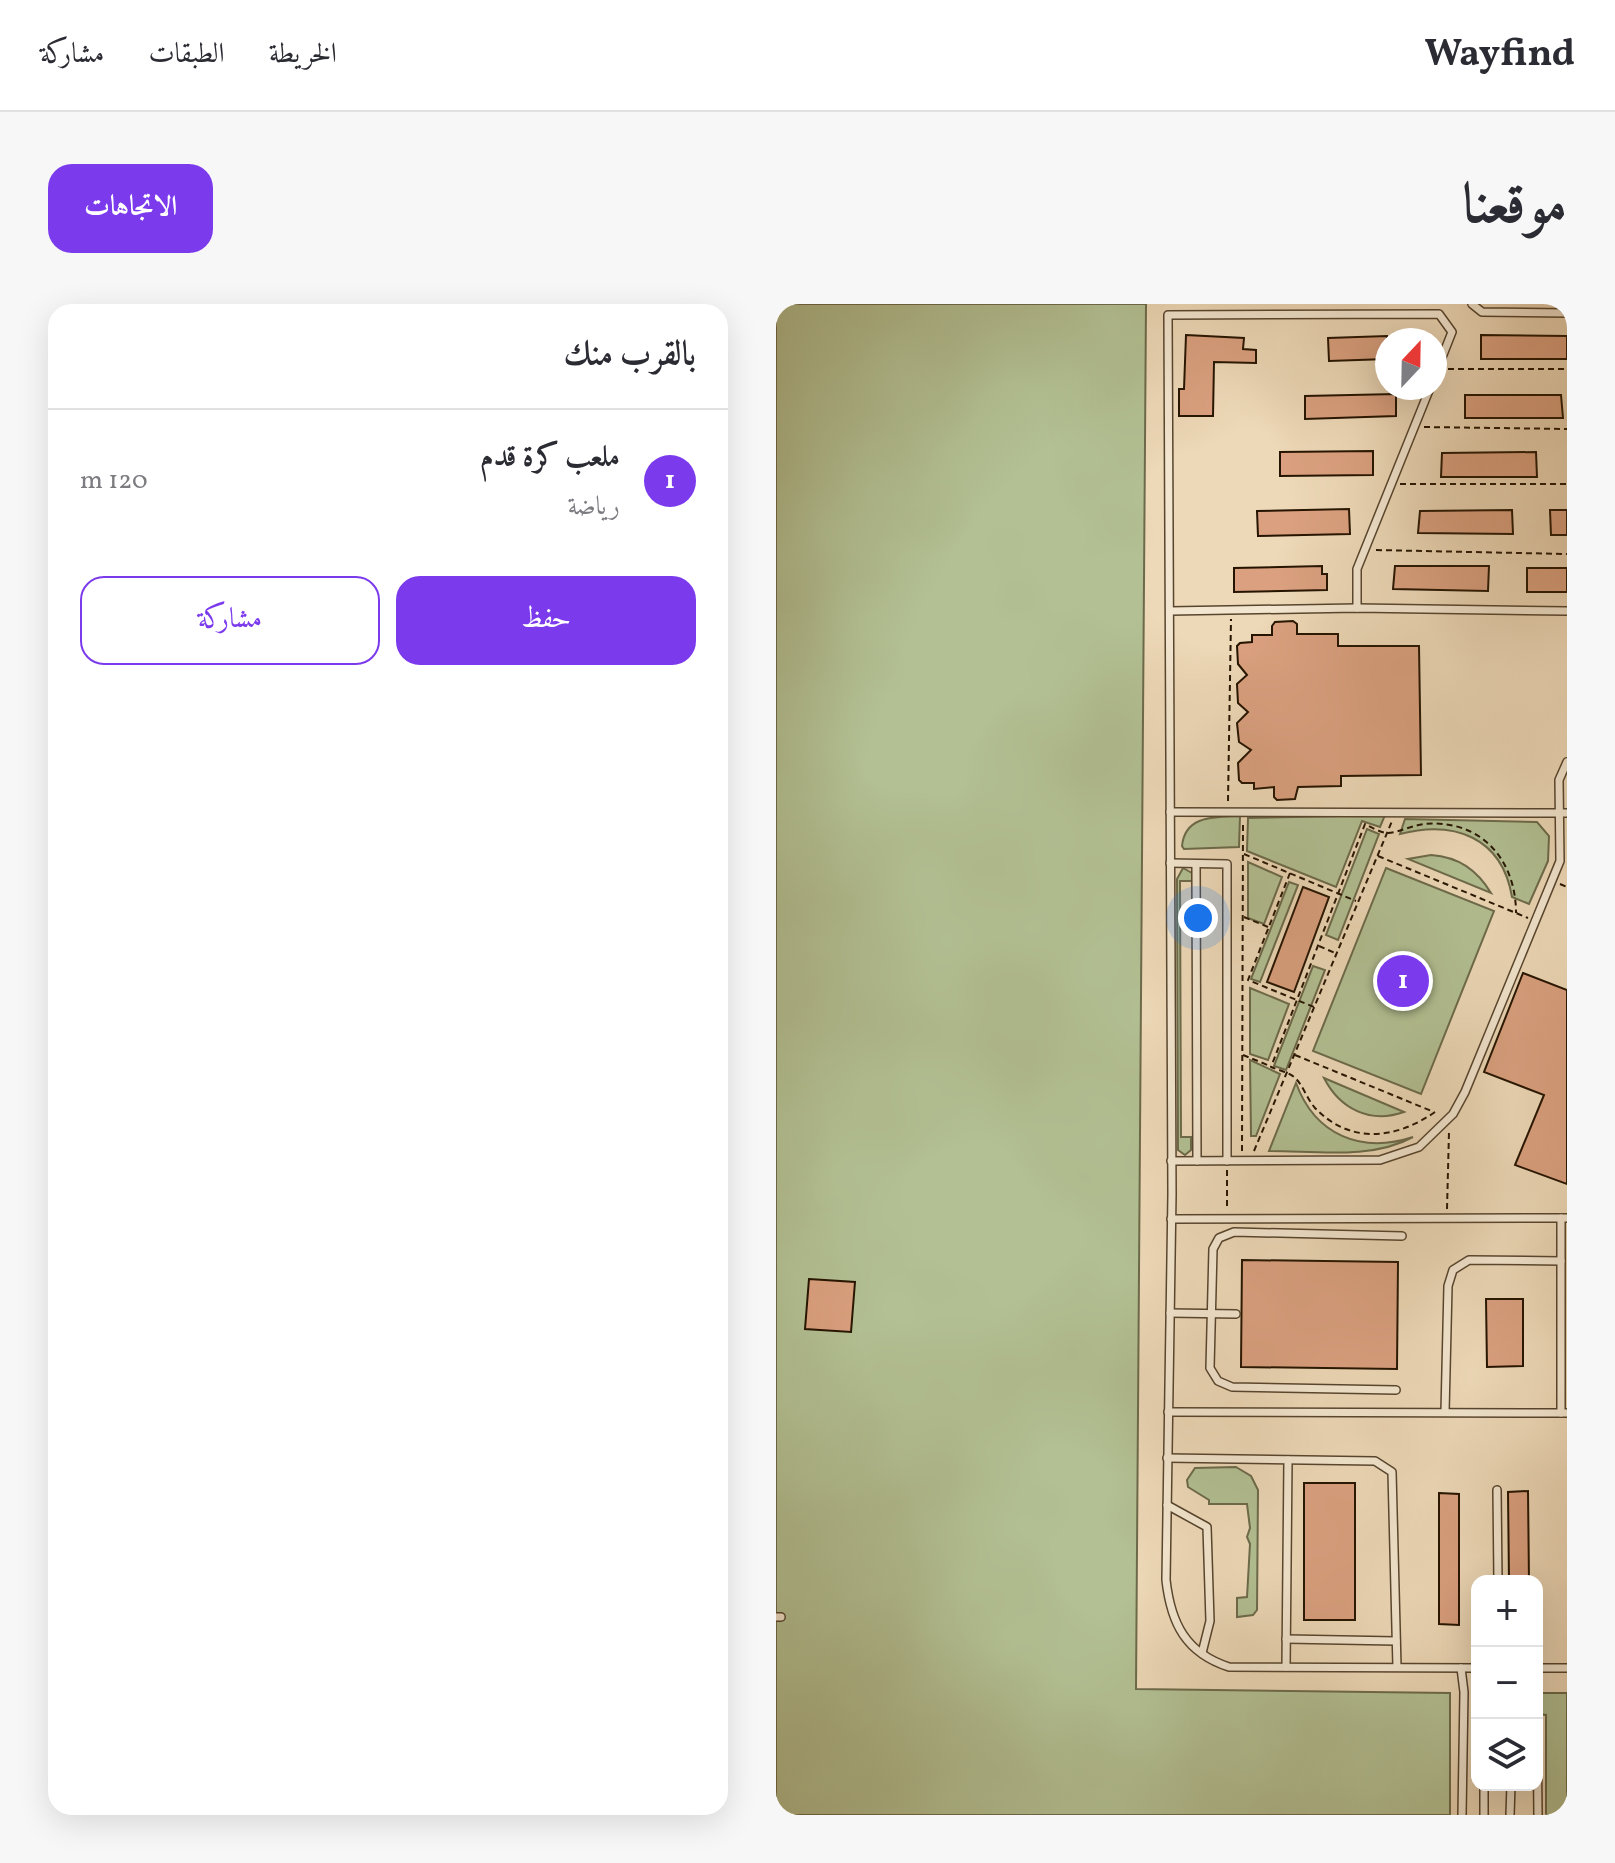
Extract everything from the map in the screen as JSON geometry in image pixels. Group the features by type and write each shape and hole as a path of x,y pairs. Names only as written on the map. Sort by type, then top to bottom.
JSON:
{"lane":[{"path":"1472,304 1482,312 1538,308 1567,313"},
{"path":"1447,344 1452,332 1439,314 1168,315 1171,1219 1166,1580 1169,1610 1179,1629 1209,1660 1229,1667 1471,1668"},
{"path":"1357,608 1357,569 1425,400"},
{"path":"1170,611 1357,608 1567,611"},
{"path":"1171,1161 1380,1160 1419,1147 1449,1118 1465,1092 1560,861 1564,813 1559,780 1567,762"},
{"path":"1170,812 1564,813"},
{"path":"1170,863 1227,864 1227,1161"},
{"path":"1196,864 1197,1161"},
{"path":"1168,1412 1564,1413 1561,1261 1564,1218 1171,1219"},
{"path":"1396,1390 1232,1387 1218,1381 1210,1368 1213,1249 1219,1238 1234,1232 1402,1236"},
{"path":"1445,1412 1448,1286 1453,1270 1469,1260 1561,1261"},
{"path":"1170,1313 1236,1314"},
{"path":"1167,1458 1375,1461 1392,1472 1397,1667"},
{"path":"1286,1667 1288,1460"},
{"path":"1497,1490 1498,1575"},
{"path":"1167,1505 1207,1527 1210,1621 1202,1653"},
{"path":"1286,1639 1396,1641"},
{"path":"1461,1668 1464,1692 1462,1815"},
{"path":"1543,1668 1567,1668"},
{"path":"1484,1791 1484,1815"},
{"path":"1510,1815 1511,1791"},
{"path":"1538,1791 1538,1815"}],"path":[{"path":"1447,372 1567,369"},
{"path":"1414,427 1567,429"},
{"path":"1391,484 1567,484"},
{"path":"1365,550 1567,554"},
{"path":"1227,812 1231,610"},
{"path":"1243,812 1246,1161"},
{"path":"1246,1161 1294,1055 1395,813"},
{"path":"1271,1067 1365,824 1387,833 1426,824 1448,825 1485,840 1499,854 1510,874 1516,890 1516,913"},
{"path":"1243,853 1358,902"},
{"path":"1377,856 1535,921"},
{"path":"1248,980 1290,873"},
{"path":"1243,917 1269,928"},
{"path":"1318,946 1336,954"},
{"path":"1243,978 1314,1007"},
{"path":"1243,1055 1296,1078 1318,1111 1334,1123 1354,1131 1374,1135 1396,1132 1415,1126 1435,1112 1294,1055"},
{"path":"1447,1218 1449,1118"},
{"path":"1227,1161 1227,1218"}],"green space":[{"path":"776,304 1146,304 1136,1689 1450,1693 1450,1815 776,1815"},
{"path":"1385,815 1380,827 1362,821 1336,887 1247,851 1248,818"},
{"path":"1240,816 1239,847 1184,849 1182,846 1184,836 1195,823 1211,818"},
{"path":"1405,819 1537,822 1549,836 1548,861 1529,904 1512,897 1507,876 1486,847 1457,832 1420,830 1400,834"},
{"path":"1367,829 1379,834 1338,940 1326,935"},
{"path":"1431,855 1466,866 1491,893 1408,859"},
{"path":"1248,862 1282,877 1264,924 1248,918"},
{"path":"1183,868 1192,873 1192,881 1180,881 1181,1137 1191,1137 1191,1150 1185,1155 1178,1150 1177,879"},
{"path":"1386,868 1494,911 1421,1094 1313,1051"},
{"path":"1289,882 1298,885 1260,982 1251,979"},
{"path":"1313,966 1325,970 1286,1070 1274,1066"},
{"path":"1250,988 1289,1004 1268,1060 1250,1054"},
{"path":"1250,1060 1280,1074 1256,1136 1251,1136"},
{"path":"1324,1078 1404,1112 1379,1116 1357,1111 1338,1098"},
{"path":"1296,1083 1315,1116 1342,1136 1375,1143 1413,1137 1361,1152 1269,1151"},
{"path":"1236,1467 1251,1476 1258,1490 1257,1610 1253,1615 1237,1617 1237,1598 1247,1597 1250,1544 1247,1537 1250,1528 1247,1504 1209,1504 1209,1500 1188,1487 1187,1480 1195,1468"},
{"path":"1543,1693 1567,1693 1567,1815 1546,1815 1546,1715 1543,1715"}],"building":[{"path":"1186,335 1244,338 1243,349 1256,350 1256,363 1214,362 1213,416 1179,416 1179,389 1184,389"},
{"path":"1481,335 1567,336 1567,359 1481,359"},
{"path":"1375,336 1375,359 1329,361 1328,338"},
{"path":"1375,394 1375,400 1396,400 1396,416 1305,419 1305,396"},
{"path":"1465,395 1561,395 1563,418 1465,418"},
{"path":"1373,451 1373,475 1280,476 1280,452"},
{"path":"1536,452 1537,477 1441,477 1442,453"},
{"path":"1349,509 1350,534 1258,536 1257,511"},
{"path":"1512,510 1513,534 1418,533 1420,511"},
{"path":"1550,510 1567,510 1567,535 1551,535"},
{"path":"1322,566 1322,574 1327,574 1327,590 1234,592 1234,568"},
{"path":"1395,566 1489,566 1488,591 1393,589"},
{"path":"1527,568 1567,568 1567,592 1527,592"},
{"path":"1293,621 1297,624 1297,634 1338,634 1338,646 1419,646 1421,775 1341,776 1341,786 1298,787 1295,799 1277,800 1274,787 1254,789 1254,783 1239,780 1238,763 1251,750 1239,742 1237,723 1248,712 1238,703 1237,684 1247,675 1238,664 1237,646 1252,642 1252,635 1272,635 1275,622"},
{"path":"1303,887 1329,897 1294,992 1267,982"},
{"path":"1523,973 1567,990 1567,1184 1515,1165 1544,1095 1484,1072"},
{"path":"1242,1260 1398,1262 1397,1369 1241,1367"},
{"path":"809,1279 855,1282 851,1332 805,1329"},
{"path":"1486,1299 1523,1299 1523,1366 1487,1367"},
{"path":"1304,1483 1355,1483 1355,1620 1304,1620"},
{"path":"1528,1491 1529,1575 1509,1575 1508,1492"},
{"path":"1439,1493 1459,1494 1459,1625 1439,1624"}],"place":[{"name":"ملعب كرة قدم","path":"1403,981"}]}
